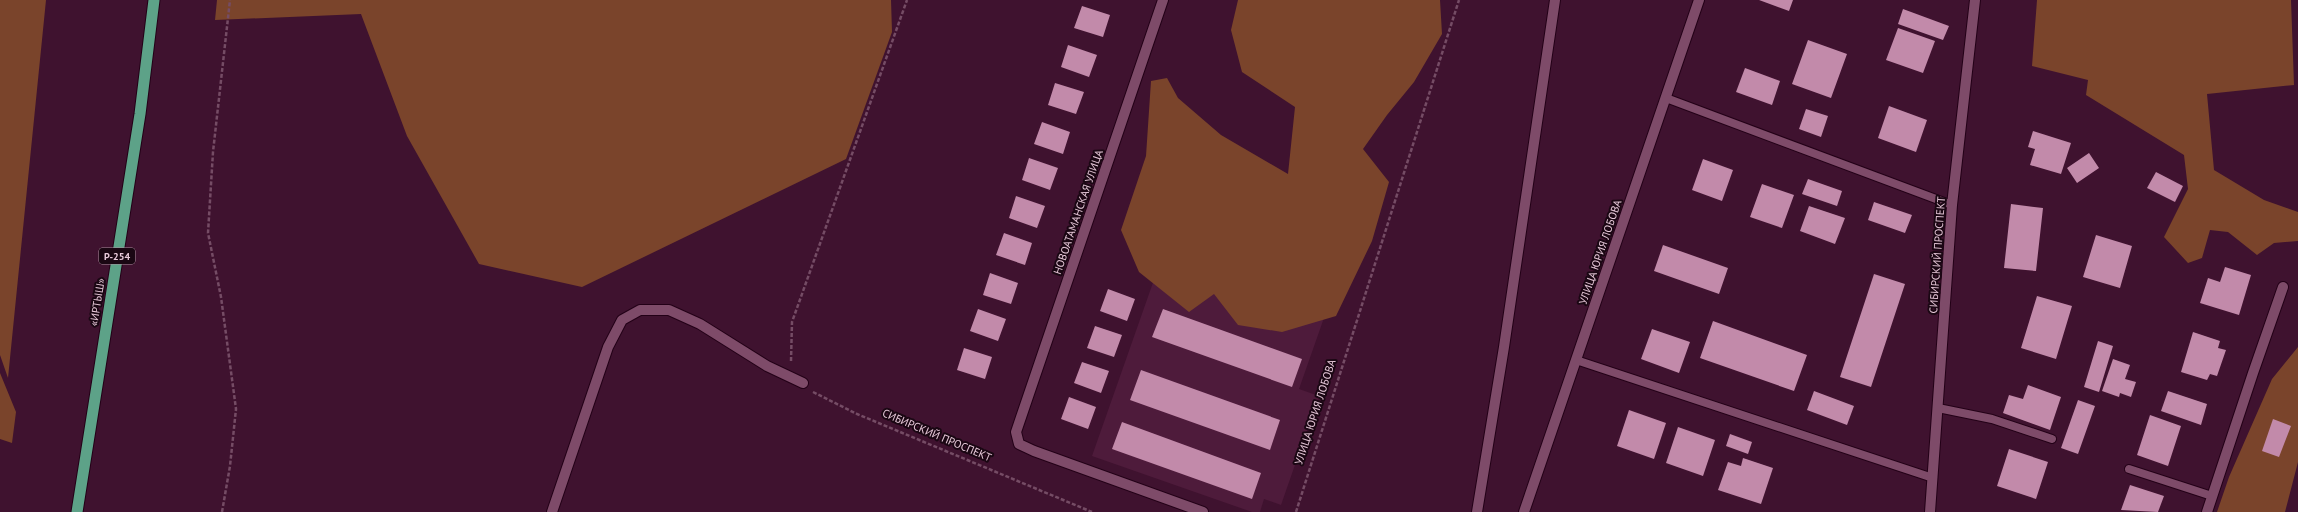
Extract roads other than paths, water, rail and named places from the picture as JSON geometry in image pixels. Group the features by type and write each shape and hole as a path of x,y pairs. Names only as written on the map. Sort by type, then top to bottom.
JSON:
{"highway":[{"name":"«ИРТЫШ»","path":"77,512 140,114 154,0"}],"street":[{"name":"НОВОАТАМАНСКАЯ УЛИЦА","path":"1163,0 1016,432 1019,444 1034,451 1203,512"},
{"path":"1477,512 1504,347 1555,0"},
{"name":"УЛИЦА ЮРИЯ ЛОБОВА","path":"1524,512 1699,0"},
{"name":"СИБИРСКИЙ ПРОСПЕКТ","path":"1930,512 1952,205 1975,0"},
{"path":"2207,512 2283,287"},
{"path":"552,512 608,347 622,320 640,310 669,310 700,324 767,366 803,384"}],"lane":[{"path":"1666,98 1952,205"},
{"path":"1576,360 1933,478"},
{"path":"1938,408 1992,419 2052,439"},
{"path":"2129,469 2212,496"}]}
